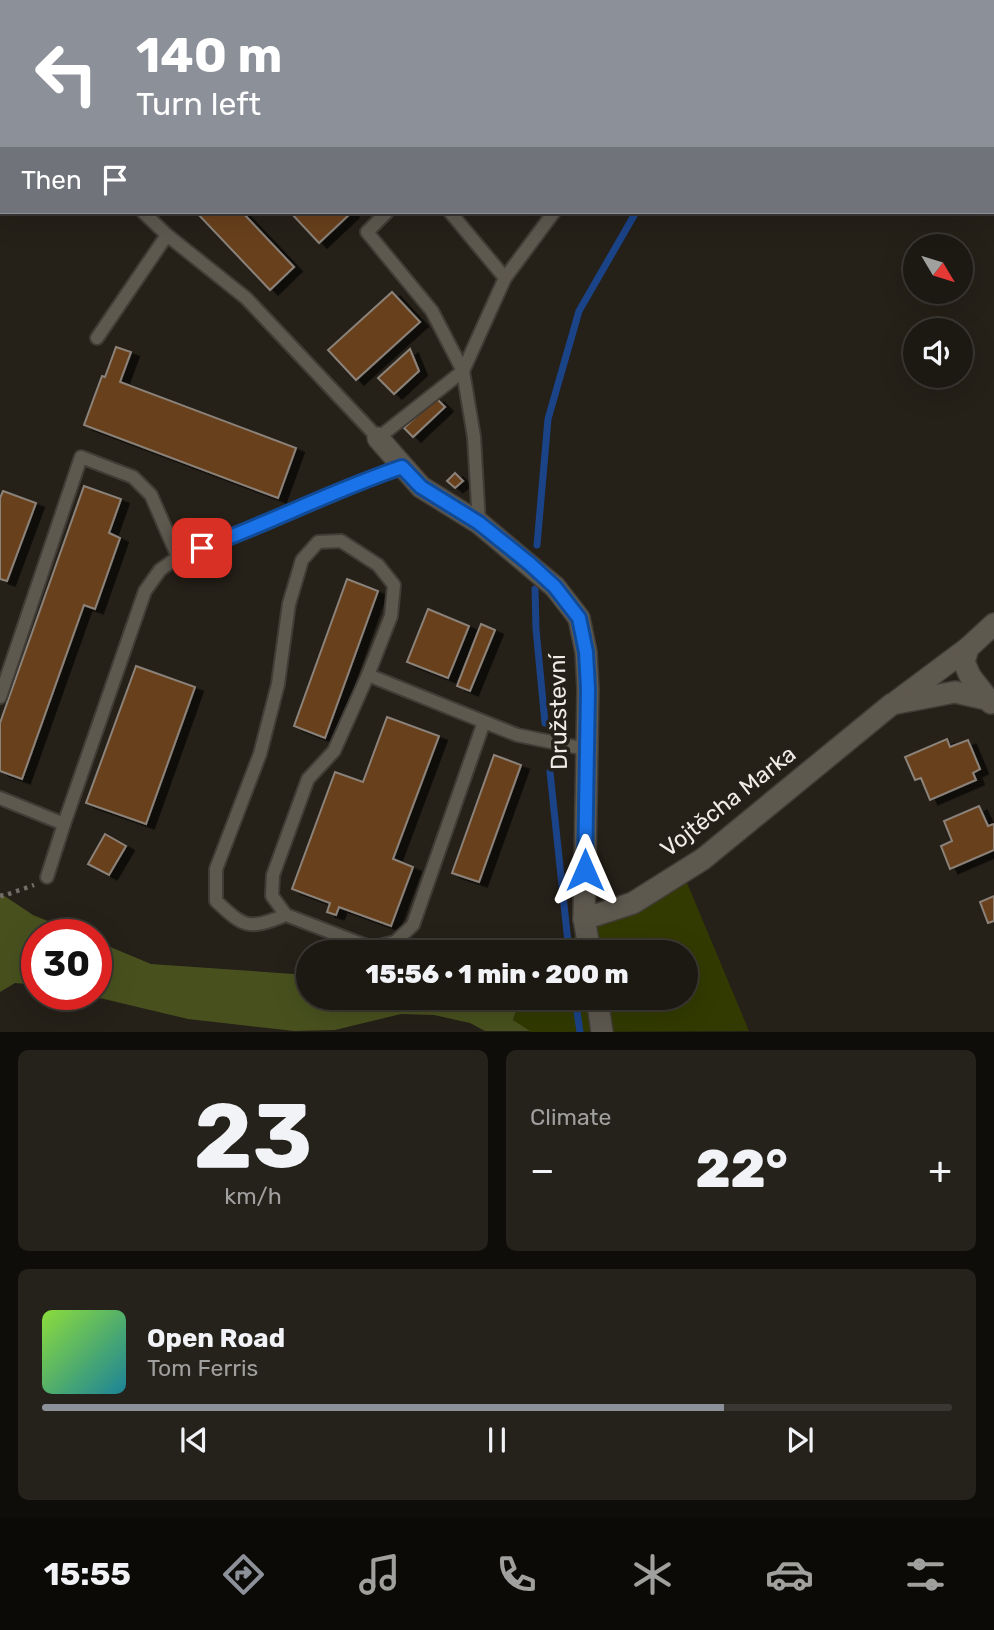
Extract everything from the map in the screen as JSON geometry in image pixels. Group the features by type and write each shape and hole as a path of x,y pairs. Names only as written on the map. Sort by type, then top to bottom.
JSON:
{"street":[{"name":"Družstevní","path":"378,438 421,487 479,523 555,587 579,618 586,652 588,689 584,919 588,940"},
{"name":"Vojtěcha Marka","path":"584,919 633,903 703,859 892,704 968,649 994,624"},
{"name":"Vojtěcha Marka","path":"968,649 964,662 990,702"},
{"name":"Vojtěcha Marka","path":"892,704 955,692 990,702"},
{"path":"599,1010 602,1031"}],"lane":[{"path":"145,214 167,235 246,298 378,438 463,371 505,278 553,214"},
{"path":"385,214 367,232 432,311 463,371 474,437 479,523"},
{"path":"452,214 505,278"},
{"path":"97,338 167,235"},
{"path":"0,697 81,457 133,477 151,495 178,557"},
{"path":"47,877 145,591 160,570 178,557 402,467"},
{"path":"286,915 258,926 237,920 216,901 216,869 260,754 278,684 289,604 302,559 318,542 341,541 378,565 394,585 391,616 368,675 334,751 308,779 273,875 272,896 286,915 372,948 395,942 413,925 484,722"},
{"path":"368,675 517,736 586,749"},
{"path":"0,798 64,824"}],"path":[{"path":"0,895 34,885 47,877"}],"green space":[{"path":"685,878 749,1031 530,1032 513,1020 516,1010 698,1010 698,940 569,940"},
{"path":"0,893 43,919 21,919 21,984 15,983 0,992"},
{"path":"112,948 151,964 296,974 296,1010 516,1010 513,1020 530,1031 485,1031 470,1023 434,1015 401,1014 335,1030 294,1031 188,1019 112,1001"}],"building":[{"path":"198,214 244,214 294,267 270,290"},
{"path":"292,214 350,214 319,243"},
{"path":"392,292 420,322 356,380 328,350"},
{"path":"116,347 131,352 120,382 296,448 278,498 84,425"},
{"path":"410,349 419,371 394,394 378,378"},
{"path":"436,398 445,407 413,437 404,428"},
{"path":"455,473 463,481 455,488 447,481"},
{"path":"84,486 121,499 109,533 120,538 95,609 84,605 22,779 0,771 0,723"},
{"path":"3,491 36,503 7,581 0,579 0,498"},
{"path":"347,579 378,591 325,738 294,726"},
{"path":"428,609 469,626 448,678 407,662"},
{"path":"481,624 495,630 470,691 457,686"},
{"path":"136,666 195,687 146,824 86,803"},
{"path":"387,717 439,736 393,859 413,867 391,926 339,907 336,915 327,912 330,903 292,889 335,772 363,782"},
{"path":"947,739 950,747 968,740 980,769 973,773 976,780 930,800 921,778 915,780 905,757"},
{"path":"494,755 521,765 479,882 452,873"},
{"path":"979,806 988,826 994,824 994,850 950,869 941,846 952,841 944,821"},
{"path":"105,834 126,846 109,875 88,864"},
{"path":"994,896 994,921 988,923 980,902"}],"waterway":[{"path":"537,545 548,419 579,311 635,214"},
{"path":"535,589 545,723"},
{"path":"550,772 568,940"},
{"path":"577,1010 580,1032"}],"route":[{"path":"202,548 402,467 421,487 479,523 530,564 555,587 579,618 586,652 588,689 585,870"}]}
